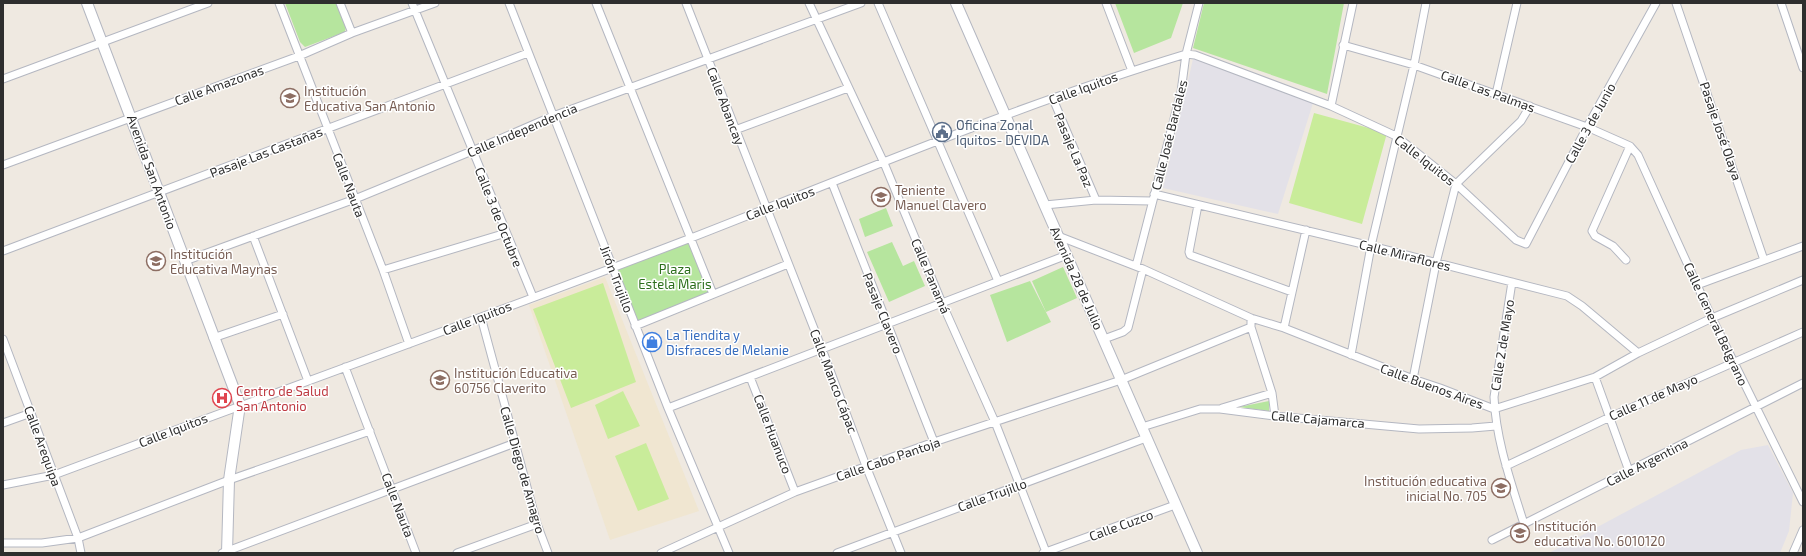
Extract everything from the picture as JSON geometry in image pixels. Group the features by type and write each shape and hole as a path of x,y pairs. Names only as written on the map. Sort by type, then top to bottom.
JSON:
{"main road":[{"name":"Avenida San Antonio","path":"87,3 132,118 213,338 240,405"},
{"name":"Avenida 28 de Julio","path":"956,3 1004,116 1067,255 1197,553"},
{"path":"225,552 229,480 240,405"}],"street":[{"path":"3,78 208,3"},
{"name":"Calle Nauta","path":"279,3 383,270 409,344"},
{"path":"340,3 352,33"},
{"name":"Calle Amazonas","path":"3,165 299,56 414,6 435,3"},
{"name":"Jirón Trujillo","path":"509,3 635,326 729,553"},
{"path":"596,3 714,294"},
{"name":"Calle Abancay","path":"686,3 766,208"},
{"name":"Calle Panamá","path":"809,3 884,163 942,303 995,422 1044,552"},
{"name":"Calle Independencia","path":"185,261 355,199 553,116 861,3"},
{"path":"878,3 998,281"},
{"path":"1106,3 1132,71"},
{"name":"Calle Joaé Bardales","path":"1104,339 1123,332 1128,328 1153,198 1181,92 1186,54 1199,3"},
{"path":"1330,106 1342,45 1353,3"},
{"path":"1351,356 1371,246 1414,65 1426,3"},
{"path":"1496,94 1517,3"},
{"name":"Calle 3 de Junio","path":"1526,244 1587,127 1656,3"},
{"name":"Pasaje José Olaya","path":"1676,3 1764,260"},
{"path":"1781,3 1803,68"},
{"name":"Calle 3 de Octubre","path":"414,6 533,297"},
{"name":"Calle Las Palmas","path":"1342,45 1414,65 1587,127 1630,146"},
{"name":"Pasaje Las Castañas","path":"3,251 528,53"},
{"name":"Calle Iquitos","path":"3,485 54,475 612,268 1004,116 1132,71 1186,54 1195,55 1330,106 1396,136 1456,184 1516,240 1526,244"},
{"path":"736,130 848,88"},
{"name":"Pasaje La Paz","path":"1053,100 1096,200"},
{"path":"1413,380 1436,263 1456,184 1521,121 1530,106"},
{"path":"1626,260 1613,246 1595,236 1592,230 1630,146"},
{"name":"Calle General Belgrano","path":"1630,146 1638,155 1712,318 1803,502"},
{"name":"Pasaje Clavero","path":"832,183 934,442"},
{"name":"Calle Miraflores","path":"1045,206 1096,200 1153,198 1198,204 1371,246 1567,296 1582,306 1638,353"},
{"path":"1198,204 1189,252 1190,255 1292,292"},
{"name":"Calle Manco Cápac","path":"766,208 901,553"},
{"path":"1284,328 1306,230"},
{"path":"383,270 506,233"},
{"path":"253,236 308,381"},
{"name":"Calle Buenos Aires","path":"1058,236 1140,267 1250,318 1284,328 1413,380 1440,388 1494,409 1595,377 1638,353 1712,318 1802,282"},
{"path":"1697,285 1803,246"},
{"path":"668,408 1067,255"},
{"path":"635,326 788,264"},
{"name":"Calle 2 de Mayo","path":"1512,282 1494,397 1494,409 1496,426 1506,466 1524,524"},
{"path":"213,338 283,314"},
{"name":"Calle Diego de Amagro","path":"481,317 537,524 548,553"},
{"path":"1250,318 1251,328 1272,393 1274,416"},
{"name":"Calle Cabo Pantoja","path":"661,553 795,492 934,442 1121,380 1251,328"},
{"name":"Calle 11 de Mayo","path":"1506,466 1610,416 1803,332"},
{"name":"Calle Arequipa","path":"3,339 78,538 82,553"},
{"name":"Calle Nauta","path":"345,367 416,553"},
{"name":"Calle Huanuco","path":"750,377 795,492"},
{"path":"1595,377 1629,471"},
{"name":"Calle Argentina","path":"1492,540 1803,383"},
{"path":"1220,409 1272,393"},
{"name":"Calle Cajamarca","path":"1142,426 1200,409 1220,409 1274,416 1419,429 1496,426"},
{"path":"3,423 31,413"},
{"path":"3,543 42,543 78,538 229,480 370,431"},
{"name":"Calle Trujillo","path":"837,553 1146,438"},
{"path":"225,552 515,443"},
{"name":"Calle Cuzco","path":"1044,552 1175,505"},
{"path":"457,553 537,524"},
{"path":"1793,553 1803,530"}],"shaded area":[{"path":"1199,58 1313,103 1278,214 1163,188 1193,59"},
{"path":"605,277 699,511 610,540 529,305"},
{"path":"1768,445 1793,493 1789,531 1780,553 1549,553 1741,450"}],"green space":[{"path":"285,3 337,3 346,26 345,32 305,47 300,42"},
{"path":"1115,3 1183,3 1171,38 1134,53"},
{"path":"1204,3 1344,3 1327,94 1193,48"},
{"path":"1314,113 1387,133 1362,224 1289,203"},
{"path":"886,208 893,226 865,237 859,219"},
{"name":"Plaza Estela Maris","path":"692,241 716,291 638,321 618,270"},
{"path":"892,242 903,266 914,261 925,286 889,302 867,252"},
{"path":"1063,267 1077,298 1046,312 1032,281"},
{"path":"1030,281 1051,322 1007,342 990,295"},
{"path":"603,283 636,382 571,408 533,309"},
{"path":"623,391 640,426 608,439 595,405"},
{"path":"1269,401 1269,411 1239,407"},
{"path":"646,443 669,499 638,511 615,456"}],"place":[{"name":"Institución Educativa San Antonio","path":"290,98"},
{"name":"Oficina Zonal Iquitos- DEVIDA","path":"942,132"},
{"name":"Teniente Manuel Clavero","path":"881,197"},
{"name":"Institución Educativa Maynas","path":"156,261"},
{"name":"La Tiendita y Disfraces de Melanie","path":"652,342"},
{"name":"Institución Educativa 60756 Claverito","path":"440,380"},
{"name":"Centro de Salud San Antonio","path":"222,398"},
{"name":"Institución educativa inicial No. 705","path":"1501,488"},
{"name":"Institución educativa No. 6010120","path":"1520,533"}]}
